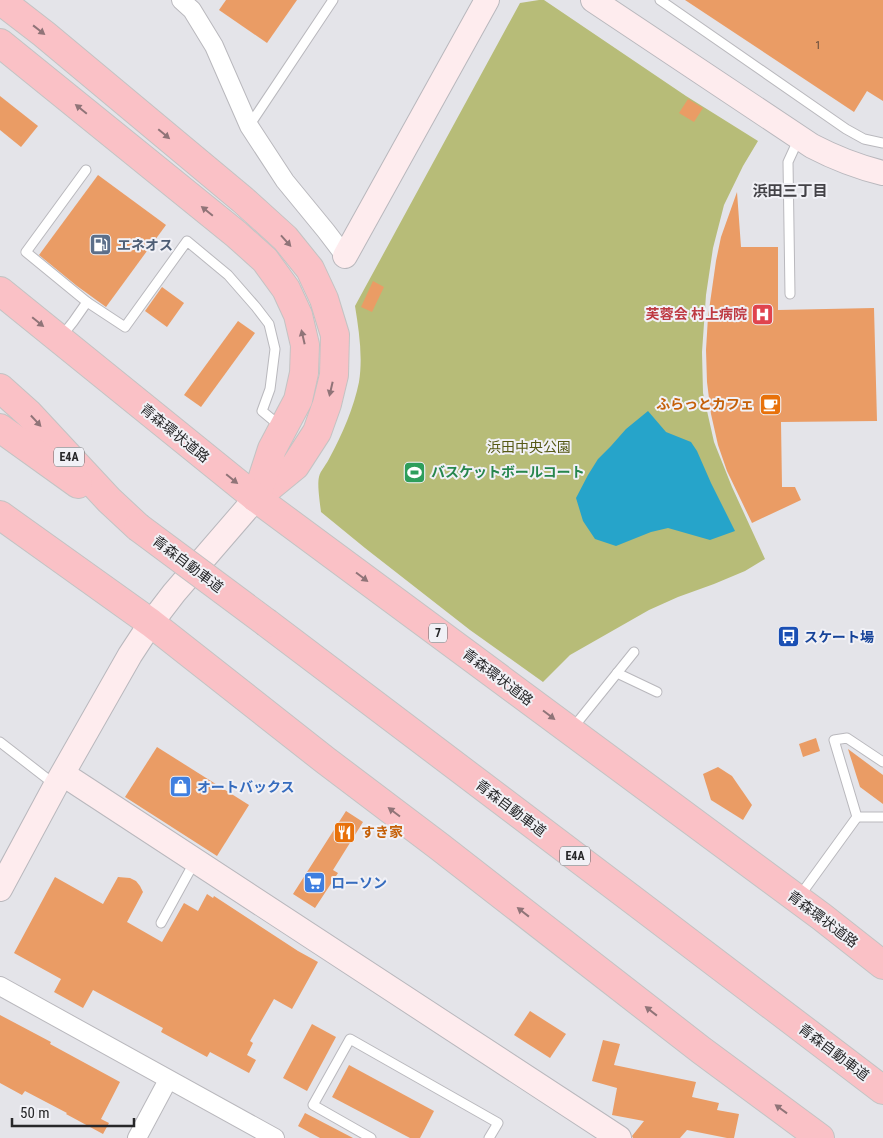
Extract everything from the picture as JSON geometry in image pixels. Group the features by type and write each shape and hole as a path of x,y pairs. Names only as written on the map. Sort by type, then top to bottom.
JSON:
{"highway":[{"path":"0,0 44,34 243,200 285,238 310,269 324,299 334,335 334,375 327,404 316,432 296,466 256,498"},
{"path":"0,43 236,234 265,260 286,289 298,315 305,345 304,373 298,400 272,449 256,498"},
{"name":"青森環状道路","path":"0,291 256,498 883,964"},
{"name":"青森自動車道","path":"0,388 29,414 109,500 138,527"},
{"name":"青森自動車道","path":"0,428 267,623 883,1090"},
{"path":"0,515 151,623 324,760 701,1050 820,1138"}],"street":[{"path":"181,0 192,10 214,46 249,126 285,180 345,256 486,0"},
{"path":"592,0 799,138 845,162 883,173"},
{"path":"0,889 123,666 151,623 174,593 256,498"},
{"path":"60,780 195,861 619,1138"},
{"path":"0,986 275,1138"},
{"path":"137,1138 168,1080"}],"lane":[{"path":"249,126 333,0"},
{"path":"660,0 846,129 864,139 883,143"},
{"path":"790,294 788,162 799,138"},
{"path":"86,170 26,252 87,302 125,327 188,241 228,275 269,324 275,349 270,389 262,411 283,428"},
{"path":"59,339 87,302"},
{"path":"571,731 634,652"},
{"path":"618,673 657,692"},
{"path":"857,817 834,740 847,738 883,762"},
{"path":"0,742 60,780"},
{"path":"797,899 857,817"},
{"path":"857,817 883,817"},
{"path":"161,923 195,861"},
{"path":"371,1138 313,1105 350,1039 498,1123 489,1138"}],"green space":[{"name":"浜田中央公園","path":"544,0 686,96 758,141 743,166 724,205 713,248 706,295 702,352 703,393 714,442 765,559 745,571 649,610 570,655 543,682 470,630 321,512 318,485 320,475 347,421 359,382 361,354 355,306 520,3"}],"water":[{"path":"648,411 666,432 691,442 735,531 710,540 668,528 651,532 616,546 595,539 583,521 576,498 598,459 626,429"}],"building":[{"path":"226,0 297,0 267,43 219,10"},
{"path":"685,0 883,0 883,101 867,91 854,112"},
{"path":"0,96 38,126 21,147 0,130"},
{"path":"688,99 703,108 694,122 679,113"},
{"path":"98,175 166,225 106,307 39,255"},
{"path":"737,192 741,247 778,247 778,310 874,308 877,421 781,422 782,487 795,487 801,500 752,523 727,471 718,445 711,414 707,382 708,317 716,261 721,237"},
{"path":"373,281 384,287 372,312 361,307"},
{"path":"162,287 184,303 167,327 145,311"},
{"path":"238,321 255,333 201,407 184,395"},
{"path":"816,738 820,751 803,757 799,744"},
{"path":"157,747 249,805 217,856 125,797"},
{"path":"848,749 883,775 883,804 860,787"},
{"path":"718,767 732,776 752,805 743,820 711,800 703,774"},
{"path":"346,811 363,822 333,870 338,873 315,908 293,894"},
{"path":"55,877 103,904 118,877 130,878 136,881 143,892 127,922 162,942 184,903 198,911 207,894 213,898 214,896 318,962 292,1009 274,999 250,1041 253,1043 247,1055 256,1060 249,1073 210,1052 207,1057 161,1032 163,1028 93,990 83,1008 54,992 61,979 14,953"},
{"path":"530,1011 566,1034 550,1058 514,1035"},
{"path":"0,1015 120,1082 101,1119 109,1123 103,1134 25,1091 22,1095 0,1083"},
{"path":"312,1024 336,1037 307,1091 283,1078"},
{"path":"603,1040 620,1044 614,1065 696,1082 692,1097 719,1103 717,1110 739,1114 734,1138 687,1130 680,1138 633,1138 632,1136 644,1121 612,1115 617,1088 592,1081"},
{"path":"349,1065 434,1111 420,1138 410,1138 332,1097"},
{"path":"305,1113 353,1138 320,1138 298,1126"}],"place":[{"name":"エネオス","path":"101,245"},
{"name":"芙蓉会 村上病院","path":"763,314"},
{"name":"ふらっとカフェ","path":"770,404"},
{"name":"バスケットボールコート","path":"415,472"},
{"name":"スケート場","path":"788,637"},
{"name":"オートバックス","path":"181,787"},
{"name":"すき家","path":"345,832"},
{"name":"ローソン","path":"315,883"}],"district":[{"name":"浜田三丁目","path":"790,191"}]}
